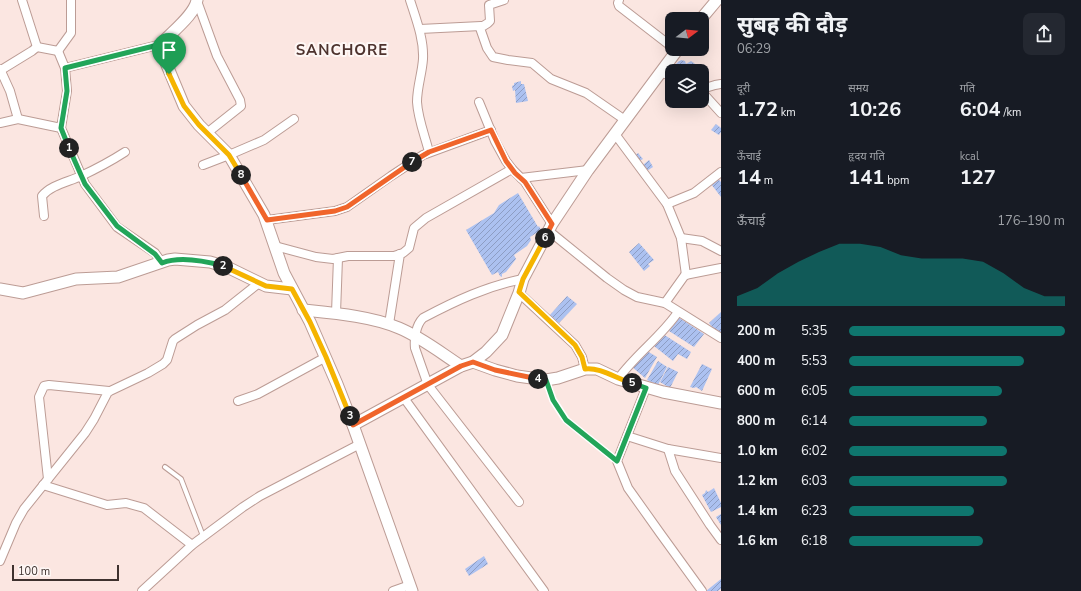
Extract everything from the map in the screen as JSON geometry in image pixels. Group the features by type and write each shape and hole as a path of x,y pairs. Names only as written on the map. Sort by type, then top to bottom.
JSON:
{"street":[{"path":"22,0 37,47"},
{"path":"58,51 71,33 71,0"},
{"path":"65,68 162,44 184,22 196,5 197,0"},
{"path":"197,0 217,56 240,100 240,106 207,133"},
{"path":"410,0 420,29 423,55 417,92 418,109 429,152"},
{"path":"420,29 481,26 490,21 488,2 504,0"},
{"path":"618,0 620,6 665,41"},
{"path":"705,12 707,0"},
{"path":"707,12 717,0"},
{"path":"481,26 484,43 493,57 532,63 551,79 586,93 625,120"},
{"path":"162,44 164,58 184,106 195,120 229,155 267,220 284,273 326,357 360,444 411,588 393,591"},
{"path":"18,119 10,91 1,69 37,47 58,51"},
{"path":"58,51 65,68 67,91 61,128 81,176 85,184 117,226 155,254 162,263"},
{"path":"353,425 461,366 473,362 492,348 502,335 523,279 550,227 588,170 671,56"},
{"path":"661,72 665,74"},
{"path":"709,87 721,84"},
{"path":"709,100 721,113"},
{"path":"479,102 506,161 521,178 550,227 607,278 624,290 637,297 665,303 721,338"},
{"path":"0,123 18,119 61,128"},
{"path":"203,165 268,138 294,119"},
{"path":"267,220 335,211 347,207 391,176 429,152 491,130"},
{"path":"615,134 667,204 681,238 686,275"},
{"path":"44,216 42,196 47,190 108,163 125,152"},
{"path":"275,246 329,259 348,256 390,256 400,254 410,248 414,228 426,218 512,169"},
{"path":"521,178 588,170"},
{"path":"667,204 694,193 721,172"},
{"path":"681,238 702,242 721,251"},
{"path":"389,324 400,254"},
{"path":"336,313 338,258"},
{"path":"0,289 24,292 76,279 118,277 175,259 210,262 228,268 269,287 292,289"},
{"path":"665,303 686,275 721,268"},
{"path":"519,502 428,384 415,348 415,336 418,324 423,318 475,293 508,282 523,279"},
{"path":"45,482 39,398 44,386 49,385 109,391 148,373 167,360 175,339 225,310 259,282"},
{"path":"519,292 575,345 582,357 585,369"},
{"path":"303,310 336,313 389,324 415,336 461,366"},
{"path":"618,379 628,366 671,322 678,312"},
{"path":"238,401 258,394 326,357"},
{"path":"473,362 510,374 546,380 558,378 585,369 597,369 618,379 646,388 684,397 721,403"},
{"path":"646,388 617,461 628,488 702,591"},
{"path":"0,561 19,516 91,424 109,391"},
{"path":"404,398 544,591"},
{"path":"627,436 668,449 721,458"},
{"path":"142,591 192,545 251,501 360,444"},
{"path":"668,449 675,470 721,540"},
{"path":"45,482 107,505 126,503 144,508 192,545"}],"lane":[{"path":"546,380 553,400 566,420 617,461"},
{"path":"165,467 181,479 203,536"}],"building":[{"path":"680,61 685,61 686,64 676,64"},
{"path":"691,61 695,64 686,64"},
{"path":"521,81 521,84 524,84 528,101 516,103 515,90 513,91 512,86 514,83"},
{"path":"716,124 721,128 719,135 711,130"},
{"path":"638,153 643,159 637,162 633,157"},
{"path":"649,160 653,167 645,172 643,165"},
{"path":"718,179 721,182 721,197 711,184"},
{"path":"518,193 541,230 530,237 531,240 527,246 514,255 516,259 506,272 502,274 502,277 498,272 492,275 466,230 494,213 499,205"},
{"path":"639,243 654,260 648,264 650,266 644,271 629,252"},
{"path":"567,296 577,304 559,323 549,316"},
{"path":"721,312 721,337 709,323"},
{"path":"678,317 704,334 694,347 669,331"},
{"path":"663,334 691,352 687,359 678,354 673,361 654,346"},
{"path":"647,351 657,357 645,378 631,366"},
{"path":"658,361 667,367 658,385 647,380"},
{"path":"702,364 712,369 702,391 696,387 690,387"},
{"path":"668,367 678,372 670,388 660,382"},
{"path":"714,488 721,503 721,507 711,512 702,495 706,490 708,492"},
{"path":"721,514 721,525 716,517"},
{"path":"484,556 488,564 469,576 465,569"},
{"path":"721,579 721,589 718,591 706,591"}],"district":[{"name":"SANCHORE","path":"342,50"}],"route":[{"path":"162,44 162,51 169,74 184,106 199,125 229,155 267,220 335,211 347,207 355,203 391,176 423,155 491,130 495,141 509,166 525,182 552,224 523,279 519,292 575,345 582,357 585,369 597,369 618,379 646,388 617,461 569,424 553,400 546,380 518,376 473,362 461,366 353,425 326,357 310,322 292,289 269,287 222,265 210,262 175,259 162,263 155,254 117,226 85,184 61,128 67,91 65,68 162,44"}]}
